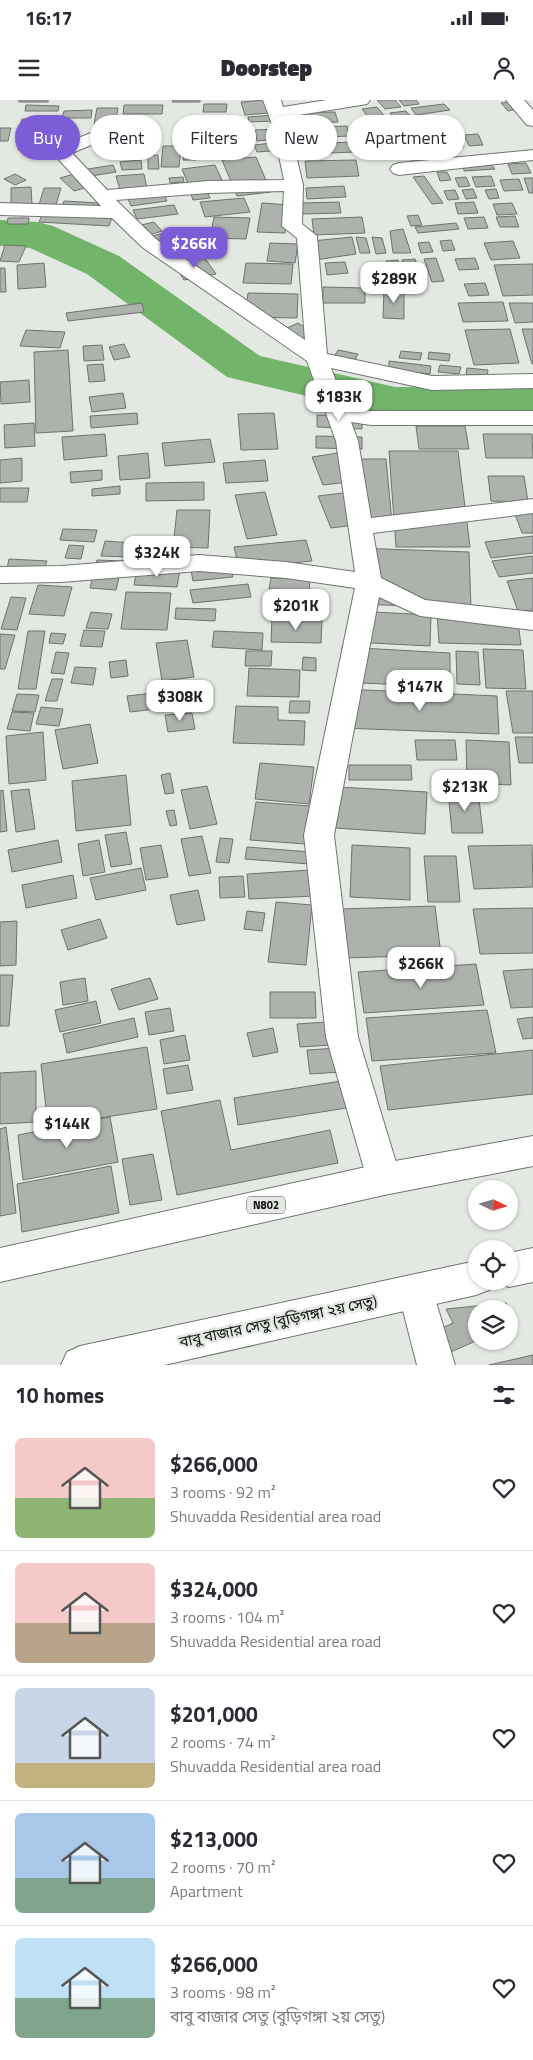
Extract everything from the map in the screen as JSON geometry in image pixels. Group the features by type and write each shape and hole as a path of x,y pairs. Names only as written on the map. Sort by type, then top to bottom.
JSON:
{"main road":[{"path":"361,100 274,107 282,127 294,185 292,226 307,236 317,358 347,441 370,582 319,835 342,1037 384,1179"},
{"path":"515,100 533,121"},
{"path":"90,139 60,151 117,212 150,243 317,358 432,383 533,381"},
{"path":"399,169 533,155"},
{"path":"101,196 208,187 294,185"},
{"path":"0,209 117,212"},
{"path":"337,413 371,418 533,418"},
{"path":"360,527 533,506"},
{"path":"0,576 61,574 199,563 286,570 370,582 420,608 533,621"},
{"name":"N802","path":"0,1265 384,1179 533,1151"},
{"path":"518,1268 533,1265"},
{"name":"বাবু বাজার সেতু (বুড়িগঙ্গা ২য় সেতু)","path":"80,1365 468,1280"},
{"path":"416,1291 436,1365"}],"building":[{"path":"19,100 48,100 48,102 19,102"},
{"path":"173,100 200,100 200,102 172,102"},
{"path":"265,100 270,113 245,115 241,102"},
{"path":"377,100 395,100 401,107 385,109"},
{"path":"399,100 416,100 419,104 404,106"},
{"path":"510,102 517,109 508,111 501,103"},
{"path":"204,104 227,104 226,112 203,112"},
{"path":"444,104 450,110 416,115 411,108"},
{"path":"26,105 59,106 58,111 25,111"},
{"path":"124,105 163,105 162,114 123,114"},
{"path":"377,107 384,115 366,115 362,109"},
{"path":"97,108 118,108 117,115 96,115"},
{"path":"92,110 90,118 80,118 80,115 63,115 64,111"},
{"path":"406,111 410,115 392,115 390,113"},
{"path":"335,112 336,115 289,115 289,113"},
{"path":"256,116 266,116 266,121 256,122"},
{"path":"337,126 347,126 347,136 337,137"},
{"path":"0,128 11,128 8,141 0,141"},
{"path":"256,130 266,130 266,140 257,141"},
{"path":"478,134 483,145 469,146 465,135"},
{"path":"347,142 347,152 337,153 337,143"},
{"path":"266,144 266,151 257,152 256,145"},
{"path":"163,146 172,146 172,160 180,160 179,167 161,167"},
{"path":"256,157 271,192 237,196 222,160 256,160"},
{"path":"141,160 142,169 122,170 120,162"},
{"path":"148,160 158,160 159,169 148,169"},
{"path":"356,160 359,176 307,178 305,161"},
{"path":"412,160 453,161 414,165"},
{"path":"489,162 495,169 464,171 463,165"},
{"path":"526,163 531,173 512,174 508,164"},
{"path":"113,165 116,172 91,176 88,169"},
{"path":"215,165 222,180 188,184 182,169"},
{"path":"437,172 447,172 451,180 440,181"},
{"path":"15,174 26,180 15,185 4,179"},
{"path":"74,174 88,187 74,191 60,178"},
{"path":"144,174 147,188 120,190 116,176"},
{"path":"424,176 443,203 432,204 413,177"},
{"path":"491,176 495,186 476,187 472,177"},
{"path":"183,177 184,182 170,183 169,178"},
{"path":"466,177 470,186 459,187 455,178"},
{"path":"524,178 533,178 533,193 529,193"},
{"path":"519,179 523,190 504,191 500,180"},
{"path":"204,185 210,198 193,200 188,186"},
{"path":"344,186 346,197 307,199 306,188"},
{"path":"31,187 32,204 11,205 11,188"},
{"path":"44,188 61,188 55,208 38,208"},
{"path":"473,189 477,198 466,199 462,190"},
{"path":"496,189 499,198 489,199 485,190"},
{"path":"455,190 459,199 448,200 444,191"},
{"path":"164,194 167,201 131,206 128,199"},
{"path":"244,198 250,212 205,217 200,202"},
{"path":"64,201 100,203 97,209 62,207"},
{"path":"339,202 341,213 303,214 301,203"},
{"path":"474,202 478,213 458,214 455,203"},
{"path":"262,203 290,205 285,233 257,232"},
{"path":"512,203 517,214 497,215 493,204"},
{"path":"174,205 178,214 137,219 133,210"},
{"path":"42,215 112,218 109,226 39,222"},
{"path":"418,215 422,225 411,226 407,216"},
{"path":"515,216 519,227 500,227 496,217"},
{"path":"214,217 250,218 246,239 210,238"},
{"path":"362,217 365,233 314,235 312,219"},
{"path":"484,217 488,228 468,229 464,218"},
{"path":"8,218 29,218 28,224 7,224"},
{"path":"154,222 162,231 149,235 141,225"},
{"path":"456,223 459,229 418,233 415,227"},
{"path":"403,229 411,253 393,253 390,231"},
{"path":"177,230 197,253 172,259 152,236"},
{"path":"352,237 356,254 315,260 312,241"},
{"path":"356,237 366,238 370,253 360,253"},
{"path":"372,237 382,238 386,253 376,254"},
{"path":"451,240 455,250 443,251 440,241"},
{"path":"513,241 520,258 491,260 484,243"},
{"path":"429,242 433,252 421,253 418,243"},
{"path":"270,243 298,244 295,263 267,261"},
{"path":"5,245 26,246 19,262 0,261"},
{"path":"204,257 216,274 184,280 173,263"},
{"path":"436,258 444,281 432,282 424,259"},
{"path":"475,258 479,269 459,270 455,259"},
{"path":"415,259 423,282 410,283 402,260"},
{"path":"398,260 405,284 393,284 386,261"},
{"path":"345,262 348,273 327,275 325,263"},
{"path":"44,263 46,287 18,289 17,265"},
{"path":"246,263 293,264 291,284 243,283"},
{"path":"533,264 533,295 503,296 494,265"},
{"path":"0,268 5,268 6,292 0,292"},
{"path":"485,283 489,295 469,296 464,284"},
{"path":"323,287 365,288 365,303 323,303"},
{"path":"384,289 404,290 404,319 383,318"},
{"path":"248,293 298,294 297,318 245,317"},
{"path":"503,302 508,321 463,322 458,303"},
{"path":"142,303 144,312 68,321 66,313"},
{"path":"509,303 533,303 533,322 515,323"},
{"path":"298,323 314,333 292,343 276,333"},
{"path":"510,329 519,363 474,365 465,330"},
{"path":"522,329 533,329 533,364 532,364"},
{"path":"26,330 65,332 60,348 20,346"},
{"path":"124,344 130,357 114,360 109,347"},
{"path":"102,345 104,360 84,361 83,346"},
{"path":"68,350 73,431 36,433 34,352"},
{"path":"338,350 358,354 354,361 334,357"},
{"path":"401,351 422,353 420,360 399,358"},
{"path":"429,352 450,354 449,361 428,359"},
{"path":"389,361 431,366 430,374 389,369"},
{"path":"103,364 105,381 89,382 87,365"},
{"path":"440,365 461,367 459,374 438,372"},
{"path":"467,368 488,370 487,377 466,375"},
{"path":"29,380 30,402 1,404 0,382"},
{"path":"123,393 126,408 92,412 89,397"},
{"path":"137,413 138,424 91,428 90,416"},
{"path":"274,413 278,449 241,450 238,414"},
{"path":"317,415 362,417 362,429 317,427"},
{"path":"34,423 35,446 5,448 4,425"},
{"path":"416,426 465,426 469,449 419,449"},
{"path":"105,434 107,456 64,460 62,437"},
{"path":"483,434 532,434 533,458 486,458"},
{"path":"316,436 362,437 362,449 316,448"},
{"path":"210,439 215,462 165,466 162,443"},
{"path":"389,451 458,451 470,547 396,547"},
{"path":"148,453 150,478 120,480 118,456"},
{"path":"338,453 349,482 323,485 312,457"},
{"path":"22,458 22,481 0,483 0,460"},
{"path":"361,459 386,459 392,522 366,522"},
{"path":"265,460 268,481 226,483 223,463"},
{"path":"102,470 102,480 71,483 70,472"},
{"path":"488,476 524,476 528,502 491,501"},
{"path":"204,482 204,500 146,501 146,483"},
{"path":"120,486 120,494 92,496 92,489"},
{"path":"0,488 29,488 27,502 0,502"},
{"path":"265,492 277,535 247,539 235,495"},
{"path":"351,492 363,524 331,528 318,496"},
{"path":"177,510 210,510 208,548 173,547"},
{"path":"533,513 533,533 522,533 515,514"},
{"path":"63,529 97,530 94,542 60,540"},
{"path":"533,536 533,553 491,558 485,542"},
{"path":"306,540 312,561 239,568 234,547"},
{"path":"105,541 133,543 129,557 101,556"},
{"path":"69,545 84,546 81,559 65,558"},
{"path":"356,548 469,552 471,608 355,604"},
{"path":"143,549 186,551 183,568 140,566"},
{"path":"533,556 533,573 499,577 492,561"},
{"path":"9,559 47,561 40,580 5,578"},
{"path":"97,560 123,561 116,590 90,588"},
{"path":"230,561 233,577 193,581 190,564"},
{"path":"137,568 180,570 177,587 134,585"},
{"path":"271,578 310,579 309,591 269,589"},
{"path":"533,578 533,610 518,611 507,581"},
{"path":"248,584 251,597 193,603 190,590"},
{"path":"38,585 72,587 64,616 29,614"},
{"path":"126,592 171,593 167,630 121,629"},
{"path":"11,597 26,598 17,630 1,629"},
{"path":"176,608 216,609 215,621 175,619"},
{"path":"353,611 431,615 430,646 351,642"},
{"path":"91,612 112,614 108,629 86,628"},
{"path":"437,613 517,615 521,645 439,643"},
{"path":"272,618 322,620 321,643 271,642"},
{"path":"84,630 105,631 102,647 80,646"},
{"path":"28,631 45,631 36,689 18,689"},
{"path":"214,631 263,633 262,650 212,647"},
{"path":"51,633 66,634 63,644 49,643"},
{"path":"0,634 15,635 5,669 0,669"},
{"path":"187,640 194,677 162,681 156,643"},
{"path":"342,647 450,653 450,687 339,682"},
{"path":"483,649 523,650 526,689 486,688"},
{"path":"246,651 272,651 271,666 245,666"},
{"path":"456,651 478,652 480,685 457,684"},
{"path":"56,652 69,653 64,674 51,673"},
{"path":"303,657 316,658 316,671 302,670"},
{"path":"126,660 128,676 111,678 109,662"},
{"path":"75,667 96,668 93,685 71,683"},
{"path":"249,668 300,670 299,697 247,696"},
{"path":"52,679 63,679 57,701 45,701"},
{"path":"344,689 497,696 499,734 342,728"},
{"path":"506,691 533,691 533,733 513,733"},
{"path":"154,693 156,709 130,712 127,696"},
{"path":"17,694 39,695 35,712 12,711"},
{"path":"290,701 310,701 309,713 289,713"},
{"path":"236,706 278,707 278,720 305,721 304,745 233,743"},
{"path":"41,707 63,709 59,726 36,724"},
{"path":"12,712 34,713 30,731 7,729"},
{"path":"192,713 195,729 168,732 165,715"},
{"path":"90,724 98,763 63,769 55,730"},
{"path":"43,732 46,780 9,784 6,736"},
{"path":"515,737 533,737 533,763 519,763"},
{"path":"415,740 455,740 457,760 417,760"},
{"path":"466,740 509,742 511,785 467,783"},
{"path":"260,763 314,767 309,804 255,799"},
{"path":"349,765 411,765 412,780 349,780"},
{"path":"170,773 174,793 165,794 161,775"},
{"path":"126,775 131,825 76,831 72,781"},
{"path":"207,786 217,824 190,829 181,790"},
{"path":"338,787 427,792 425,834 335,828"},
{"path":"29,789 35,829 16,832 11,791"},
{"path":"3,790 7,831 0,832 0,791"},
{"path":"448,790 478,791 483,833 452,833"},
{"path":"256,802 310,806 305,844 250,840"},
{"path":"174,810 177,825 170,826 166,811"},
{"path":"126,832 132,864 111,867 105,835"},
{"path":"202,836 211,873 189,876 181,839"},
{"path":"220,838 233,839 229,863 216,862"},
{"path":"58,840 62,862 12,872 8,850"},
{"path":"99,840 105,872 83,876 78,844"},
{"path":"161,845 168,877 146,880 140,848"},
{"path":"352,845 410,848 410,900 350,897"},
{"path":"532,845 533,887 474,889 468,846"},
{"path":"247,847 311,852 309,864 245,859"},
{"path":"424,856 456,856 460,902 428,902"},
{"path":"141,868 146,890 96,900 90,878"},
{"path":"312,870 315,896 249,899 247,874"},
{"path":"73,875 77,898 26,908 22,885"},
{"path":"243,876 245,897 220,898 219,877"},
{"path":"198,890 205,920 177,925 170,895"},
{"path":"276,902 312,905 306,965 268,962"},
{"path":"435,906 441,955 345,958 341,909"},
{"path":"533,908 533,953 480,954 473,909"},
{"path":"247,911 265,913 262,931 244,929"},
{"path":"100,919 107,938 68,950 61,930"},
{"path":"17,921 16,965 0,966 0,922"},
{"path":"476,964 484,1005 364,1013 358,972"},
{"path":"533,969 533,1007 511,1008 503,971"},
{"path":"0,975 13,975 9,1026 0,1026"},
{"path":"85,978 88,1001 63,1005 60,982"},
{"path":"150,978 158,999 119,1010 111,989"},
{"path":"270,992 315,992 316,1018 270,1018"},
{"path":"96,1001 101,1023 60,1032 55,1010"},
{"path":"170,1008 174,1031 149,1035 145,1012"},
{"path":"487,1010 496,1053 372,1061 366,1018"},
{"path":"533,1017 533,1038 523,1039 517,1019"},
{"path":"134,1018 138,1037 67,1053 63,1034"},
{"path":"327,1022 330,1045 300,1047 297,1024"},
{"path":"273,1028 278,1052 253,1057 247,1033"},
{"path":"185,1035 190,1060 164,1064 160,1040"},
{"path":"147,1047 157,1109 48,1126 41,1064"},
{"path":"338,1048 341,1072 310,1074 307,1050"},
{"path":"533,1050 533,1094 388,1110 380,1066"},
{"path":"188,1065 193,1090 167,1094 163,1069"},
{"path":"36,1071 36,1122 0,1124 0,1073"},
{"path":"341,1081 347,1108 238,1125 234,1098"},
{"path":"220,1100 231,1150 330,1130 338,1163 177,1195 161,1111"},
{"path":"110,1117 118,1162 23,1180 18,1135"},
{"path":"6,1127 16,1213 0,1216 0,1129"},
{"path":"153,1154 162,1200 130,1205 122,1159"},
{"path":"111,1166 119,1213 22,1232 17,1184"},
{"path":"468,1307 468,1344 446,1354 432,1333 453,1323 446,1309"},
{"path":"533,1355 533,1365 489,1365"}],"waterway":[{"path":"0,233 38,235 103,265 244,367 395,402 533,402"}]}
